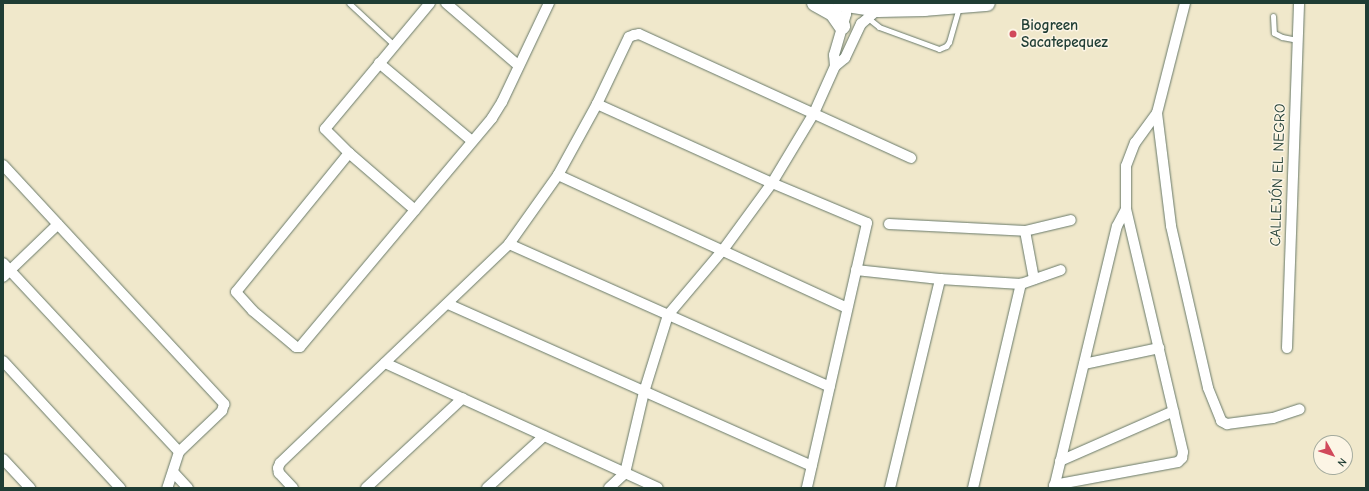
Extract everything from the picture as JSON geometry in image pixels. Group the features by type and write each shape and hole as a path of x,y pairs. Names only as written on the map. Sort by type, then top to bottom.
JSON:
{"main road":[{"path":"815,3 833,13 840,33"},
{"path":"844,3 873,13 987,3"}],"street":[{"path":"414,210 349,153 326,131 325,126 430,3"},
{"path":"446,3 520,66"},
{"path":"349,153 236,290 236,295 293,345 300,346 492,118 502,102 520,66 549,3"},
{"path":"835,66 834,55 840,33 844,3"},
{"path":"1126,209 1117,226 1054,486 1178,462 1182,458 1183,452 1160,348 1126,209 1126,166 1129,154 1135,143 1156,113 1185,3"},
{"name":"CALLEJÓN EL NEGRO","path":"1287,348 1299,3"},
{"path":"608,488 625,473 644,392 668,315 723,250 772,183 814,113 835,66 845,58 861,24 873,13"},
{"path":"840,33 850,45"},
{"path":"293,488 279,473 278,468 280,463 510,244 558,175 597,104 629,37 639,34 911,158"},
{"path":"379,63 472,141"},
{"path":"597,104 772,183 867,223 807,488"},
{"path":"1156,113 1171,226 1208,388 1221,421 1227,424 1273,418 1300,409"},
{"path":"3,165 224,404 222,411 179,452 167,488"},
{"path":"558,175 848,308"},
{"path":"889,224 1025,231 1071,220"},
{"path":"58,224 5,270 179,452"},
{"path":"1025,231 1034,279"},
{"path":"510,244 830,387"},
{"path":"856,270 940,279 1021,284 1060,270"},
{"path":"890,488 940,279"},
{"path":"973,488 1021,284"},
{"path":"448,304 812,466"},
{"path":"1084,364 1160,348"},
{"path":"3,361 120,488"},
{"path":"385,363 658,488"},
{"path":"366,488 463,398"},
{"path":"1060,460 1174,411"},
{"path":"487,488 544,436"},
{"path":"3,459 30,488"},
{"path":"173,472 188,488"}],"lane":[{"path":"349,3 394,45"},
{"path":"873,13 879,27 939,49 946,46 949,42 960,5"},
{"path":"1273,16 1274,33 1282,37 1297,40"}],"place":[{"name":"Biogreen Sacatepequez","path":"1013,34"}]}
